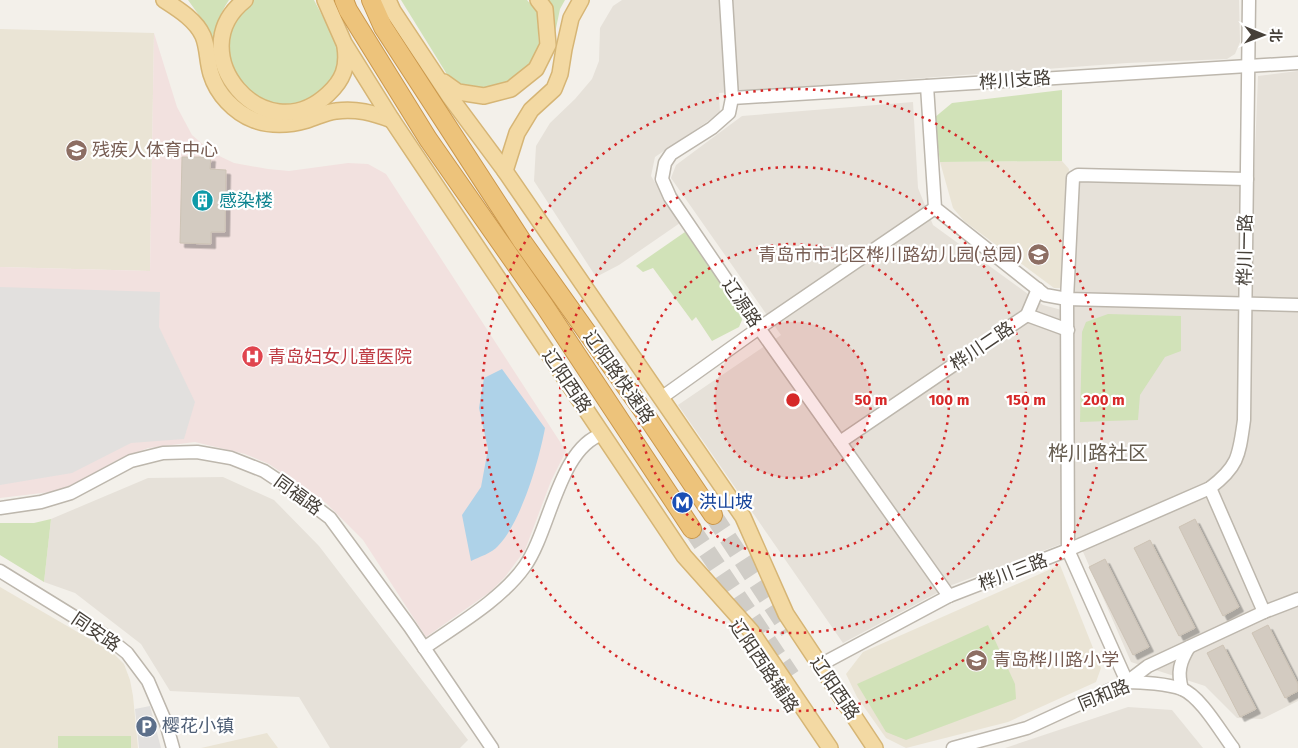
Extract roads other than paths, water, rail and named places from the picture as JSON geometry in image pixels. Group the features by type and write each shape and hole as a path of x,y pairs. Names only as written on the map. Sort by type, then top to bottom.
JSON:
{"highway":[{"name":"辽阳路快速路","path":"344,0 348,10 428,139 544,305 692,529"},
{"name":"辽阳路快速路","path":"371,0 383,27 522,241 636,400 713,515"}],"main road":[{"path":"164,0 182,12 195,24 202,35 207,50 210,73 227,102 254,119 268,123 294,123 333,111 357,110 392,120"},
{"path":"245,0 233,13 225,27 222,53 228,76 234,86 256,105 284,113 303,109 319,101 333,90 346,70 347,57 344,43"},
{"name":"辽阳西路","path":"325,0 344,43 392,120 684,556 751,630 830,748"},
{"name":"辽阳西路","path":"388,0 393,12 435,75 505,171 743,517 786,614 875,748"},
{"path":"435,75 458,92 484,96 511,89 536,69 548,45 545,10 538,0"},
{"path":"505,171 517,133 532,110 554,89 560,74 571,18 582,0"},
{"name":"辽阳西路辅路","path":"709,584 820,748"}],"street":[{"name":"辽源路","path":"726,0 732,98 729,113 712,128 671,154 665,164 662,179 670,197 759,328 949,596"},
{"name":"桦川一路","path":"1210,488 1227,475 1236,461 1244,420 1244,304 1250,0"},
{"name":"桦川支路","path":"732,98 1298,63"},
{"path":"927,86 935,208 1045,295 1068,299 1298,305"},
{"path":"1246,179 1078,175 1073,178 1068,299 1068,550 1127,682 1148,666 1264,612 1298,599"},
{"path":"661,398 759,328 935,208"},
{"name":"桦川二路","path":"840,442 1027,315 1038,289"},
{"path":"1027,315 1068,330"},
{"path":"424,648 506,589 526,566 540,537 565,472 579,451 595,436 603,434"},
{"name":"同福路","path":"0,508 41,502 71,493 130,461 163,453 197,452 231,458 264,471 330,518 424,648 492,748"},
{"path":"1210,488 1264,612"},
{"name":"桦川三路","path":"820,665 949,596 1068,550 1210,488"},
{"name":"同安路","path":"0,571 107,637 127,653 148,681 166,723 173,748"},
{"path":"1189,647 1181,661 1179,670 1182,689 1197,700 1233,748"},
{"name":"同和路","path":"953,748 1027,728 1127,682 1143,682 1182,689"}],"water":[{"path":"502,369 545,428 534,474 514,522 495,548 489,553 471,561 462,515 481,487 488,449 479,408 484,378"}],"tunnel":[{"path":"713,515 789,631"},
{"path":"692,529 791,676"}],"place":[{"name":"残疾人体育中心","path":"76,150"},
{"name":"感染楼","path":"203,201"},
{"name":"青岛市市北区桦川路幼儿园(总园)","path":"1038,255"},
{"name":"青岛妇女儿童医院","path":"252,357"},
{"name":"洪山坡","path":"683,502"},
{"name":"青岛桦川路小学","path":"977,660"},
{"name":"樱花小镇","path":"146,726"}],"district":[{"name":"桦川路社区","path":"1098,453"}]}
